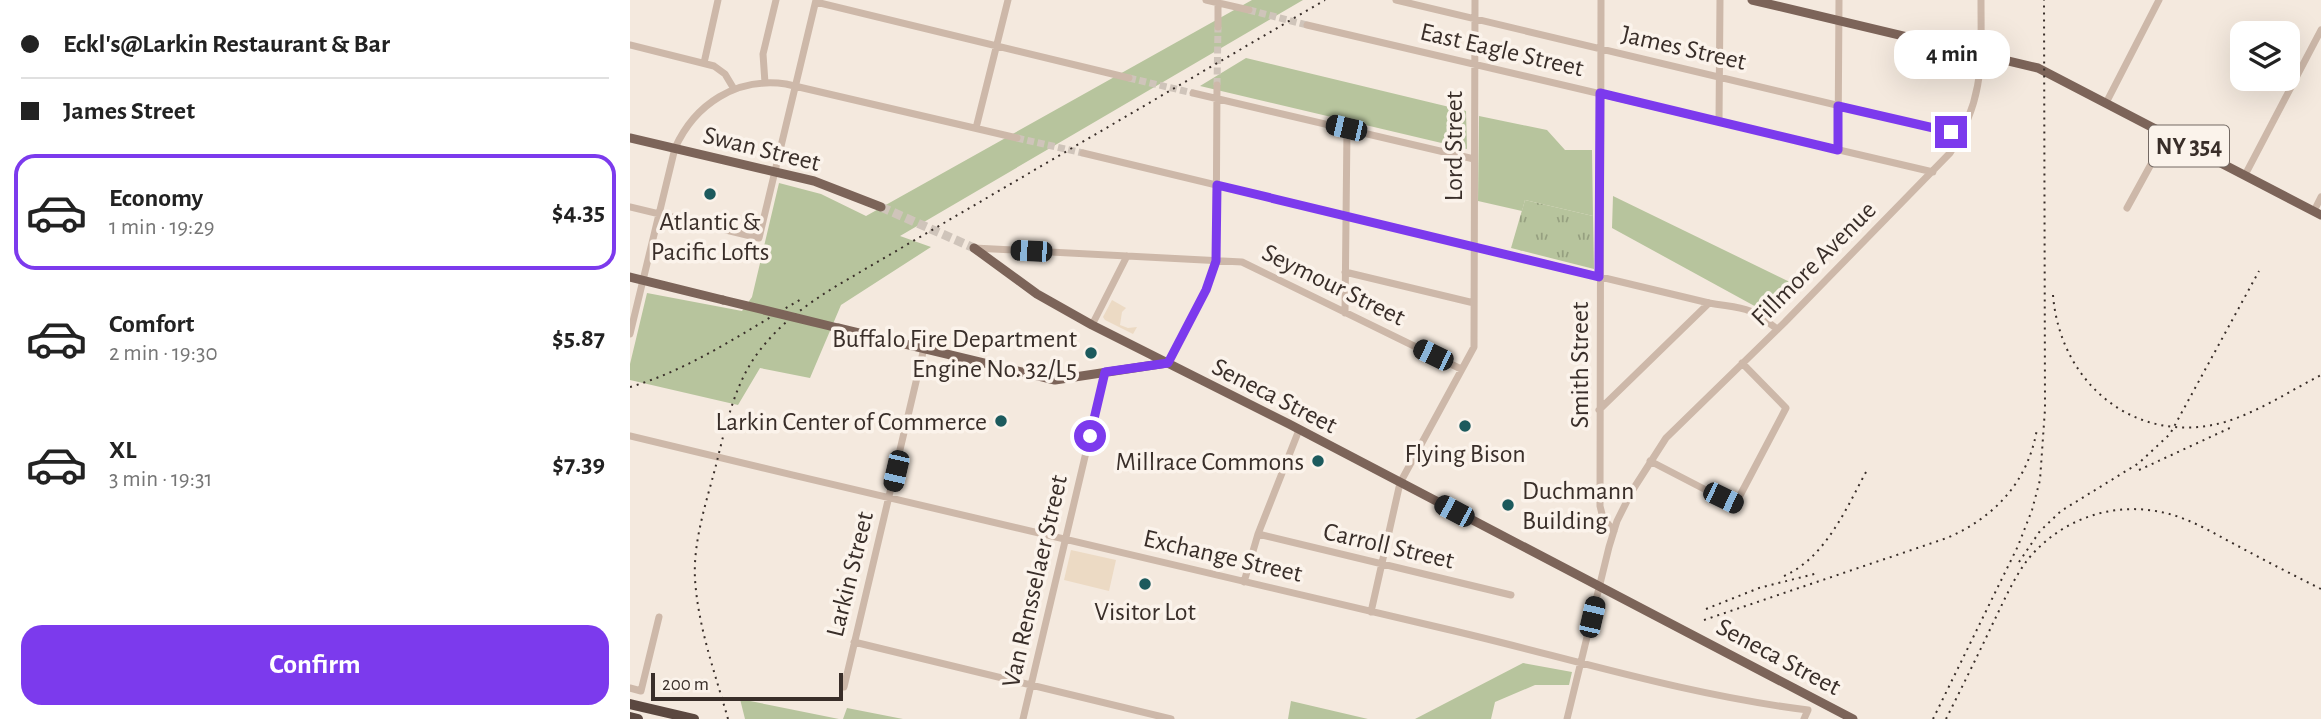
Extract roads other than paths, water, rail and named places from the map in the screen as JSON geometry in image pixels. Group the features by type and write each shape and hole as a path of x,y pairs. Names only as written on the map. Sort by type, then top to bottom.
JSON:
{"highway":[{"path":"630,704 694,719"},
{"path":"630,717 638,719"}],"main road":[{"name":"NY 354","path":"1752,0 2038,68 2317,213"},
{"name":"Swan Street","path":"630,138 814,181 881,207"},
{"path":"974,248 1037,294 1168,363"},
{"path":"630,277 1055,380 1168,363"},
{"name":"Seneca Street","path":"1168,363 1853,719"}],"street":[{"path":"704,63 718,0"},
{"path":"765,83 763,54 776,0"},
{"path":"976,128 1008,0"},
{"path":"1206,0 1249,10"},
{"name":"James Street","path":"1396,0 1962,135"},
{"name":"Lord Street","path":"1371,612 1401,483 1474,346 1475,0"},
{"name":"Smith Street","path":"1601,0 1601,514 1614,531"},
{"path":"1719,121 1720,0"},
{"path":"1838,150 1839,0"},
{"name":"Fillmore Avenue","path":"1614,531 1632,491 1666,438 1950,153 1969,121 1978,91 1981,0"},
{"path":"2106,103 2159,0"},
{"path":"630,207 759,238 816,1 1129,78"},
{"path":"1218,27 1219,1"},
{"name":"East Eagle Street","path":"1307,24 1933,173"},
{"path":"2245,176 2321,30"},
{"path":"630,45 704,63 721,70 734,89"},
{"path":"630,334 675,148 684,130 699,111 734,89 765,83 795,85 1017,138"},
{"path":"1168,363 1206,290 1216,261 1217,85"},
{"path":"1193,93 1474,159"},
{"path":"1345,313 1346,128"},
{"path":"2127,208 2167,135"},
{"path":"1083,153 1709,303 1737,306 1752,310 1777,329"},
{"path":"2317,213 2321,197"},
{"name":"Seymour Street","path":"974,248 1242,262 1461,369"},
{"path":"1092,325 1126,256"},
{"path":"1345,272 1474,303"},
{"path":"1600,410 1709,303"},
{"name":"Larkin Street","path":"844,687 924,348"},
{"path":"1650,461 1735,505 1786,408 1742,363"},
{"name":"Van Rensselaer Street","path":"1023,719 1105,372"},
{"path":"1244,582 1258,534 1299,430"},
{"name":"Exchange Street","path":"630,436 1751,704 1808,710 1804,719"},
{"path":"1567,719 1614,531"},
{"name":"Carroll Street","path":"1258,534 1511,595"},
{"path":"630,688 641,691 659,617"},
{"path":"854,642 1171,719"}],"tunnel":[{"path":"1249,10 1307,25"},
{"path":"1217,85 1218,27"},
{"path":"1129,78 1193,93"},
{"path":"1017,138 1083,153"},
{"path":"881,207 974,248"}],"railway":[{"path":"728,719 700,615 695,579 696,551 704,509 731,409 742,380 766,343 794,315 838,285 1325,0"},
{"path":"1933,719 2018,546 2040,480 2045,409 2044,0"},
{"path":"2019,562 2040,531 2061,511 2139,463 2170,434 2259,271"},
{"path":"2053,295 2059,327 2070,356 2087,381 2108,401 2133,416 2162,425 2192,427 2225,422 2262,407 2321,375"},
{"path":"630,387 697,359 803,298"},
{"path":"2139,470 2232,427"},
{"path":"1704,620 1947,538 1980,520 2007,496 2017,481 2033,448 2037,429"},
{"path":"1784,576 1798,568 1823,545 1866,472"},
{"path":"1946,719 2010,589 2029,558 2060,530 2098,514 2138,509 2179,517 2321,589"},
{"path":"1706,609 1759,588 1818,573"}],"place":[{"name":"Atlantic & Pacific Lofts","path":"710,194"},
{"name":"Buffalo Fire Department Engine No. 32/L5","path":"1091,353"},
{"name":"Larkin Center of Commerce","path":"1001,421"},
{"name":"Flying Bison","path":"1465,426"},
{"name":"Millrace Commons","path":"1318,461"},
{"name":"Duchmann Building","path":"1508,505"},
{"name":"Visitor Lot","path":"1145,584"}]}
